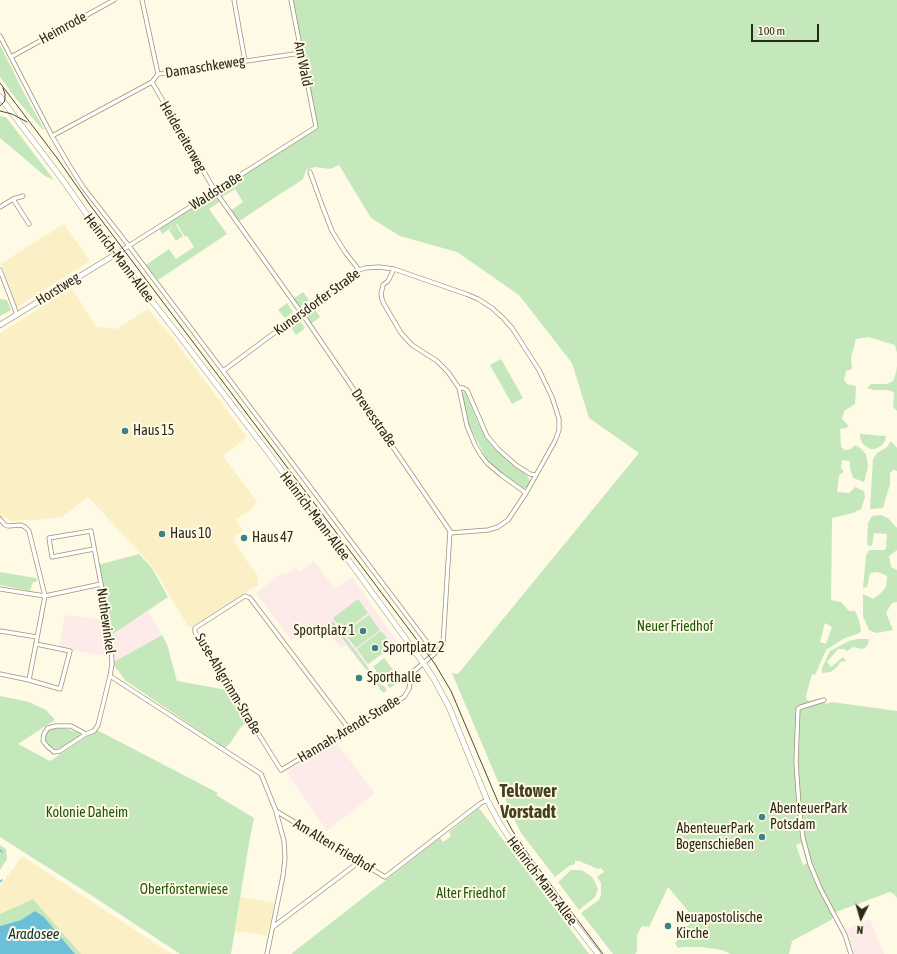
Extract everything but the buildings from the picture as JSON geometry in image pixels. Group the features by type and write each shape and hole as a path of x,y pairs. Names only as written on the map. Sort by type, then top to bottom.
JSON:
{"main road":[{"name":"Heinrich-Mann-Allee","path":"0,97 116,254 267,451 424,664 449,707 487,800 499,822 513,844 598,954"}],"street":[{"name":"Heimrode","path":"11,57 114,0"},
{"path":"142,0 158,74"},
{"path":"234,0 245,61"},
{"name":"Am Wald","path":"291,0 316,127"},
{"name":"Heinrich-Mann-Allee","path":"0,36 52,136 83,187 435,653"},
{"name":"Damaschkeweg","path":"52,136 152,82 158,74 301,53"},
{"name":"Heidereiterweg","path":"152,82 215,191"},
{"name":"Waldstraße","path":"116,254 316,127"},
{"path":"310,172 332,231 345,252 359,270"},
{"name":"Drevesstraße","path":"215,191 449,528 450,533"},
{"path":"0,207 23,196"},
{"path":"14,199 29,224"},
{"name":"Horstweg","path":"0,325 116,254"},
{"name":"Kunersdorfer Straße","path":"223,371 359,270 365,268 379,267 394,269 471,296 492,308 512,328 539,370 552,397 559,419 559,430 555,441 526,493 511,516 505,522 498,527 488,530 450,533"},
{"path":"394,269 382,288 381,294 384,304 403,337 412,345 444,366 459,388 467,426 481,455 487,463 501,475 526,493"},
{"path":"0,270 15,309 16,316"},
{"path":"459,388 467,390 487,436 498,449 516,465 530,474 536,475"},
{"path":"0,519 4,525 21,525 29,531 45,596 29,680"},
{"name":"Nuthewinkel","path":"86,734 71,726 56,726 48,728 44,734 43,741 54,752 60,751 94,730 98,725 110,676 112,664 111,645 91,531 48,538 52,557 94,549"},
{"path":"424,664 441,648 443,644 450,533"},
{"path":"0,589 45,596 101,584"},
{"name":"Suse-Ahlgrimm-Straße","path":"281,770 194,632 195,628 245,596 250,598 349,729"},
{"path":"0,631 37,637"},
{"path":"0,674 29,680 60,689 70,651 36,644"},
{"name":"Hannah-Arendt-Straße","path":"281,770 404,697 409,689 413,672 424,664"},
{"path":"110,676 261,774 276,811 284,841 285,858 283,876 267,954"},
{"path":"824,700 800,707 798,710 796,762 799,806 803,838 811,867 820,888 845,934 851,954"},
{"name":"Am Alten Friedhof","path":"276,811 385,877 481,803 487,800"},
{"path":"273,927 359,862"}],"shaded area":[{"path":"64,224 90,261 17,307 0,264"},
{"path":"72,288 96,327 116,329 148,309 172,337 247,437 223,456 257,501 251,510 236,519 243,531 234,537 234,540 246,560 257,574 258,585 189,628 153,567 88,497 62,517 13,522 4,517 0,519 0,333"},
{"path":"314,561 335,589 352,577 398,643 364,668 346,645 341,648 323,625 313,633 309,627 291,640 256,593 283,572 285,575 296,567 299,572"},
{"path":"148,611 162,635 112,663 110,636"},
{"path":"65,615 104,620 109,654 97,655 59,647"},
{"path":"335,741 375,793 327,831 286,771"},
{"path":"22,856 172,954 81,954 33,899 0,914 0,886"},
{"path":"240,897 275,903 267,936 243,931 242,933 235,932"},
{"path":"870,919 884,954 854,954 853,946 851,946 851,940 846,929"}],"green space":[{"name":"Neuer Friedhof","path":"292,0 897,0 897,353 895,345 868,337 856,339 851,358 852,369 846,371 844,380 847,384 856,386 855,404 844,411 842,419 849,426 840,429 841,447 845,450 851,449 855,445 860,448 866,454 868,467 864,482 853,478 850,468 850,461 842,460 841,468 844,472 839,475 837,492 849,493 855,487 864,491 865,497 861,509 853,513 832,518 831,600 841,602 849,611 855,611 859,620 861,631 843,639 826,650 815,675 812,674 806,696 807,700 810,701 820,698 821,701 824,700 825,704 832,702 897,711 897,898 890,892 836,912 831,920 792,941 789,954 731,954 722,950 702,947 678,948 675,943 694,918 668,887 649,927 642,926 637,935 637,952 635,954 613,954 581,913 599,900 601,894 601,883 597,877 604,872 601,868 598,869 579,861 575,861 575,864 569,866 555,877 521,833 452,673 458,674 639,453 589,418 572,363 519,295 457,252 400,236 371,218 339,165 330,169 315,167 306,170 303,179 238,222 230,211 243,202 235,189 221,198 216,191 317,129","holes":["825,623 832,627 826,644 820,642","801,843 807,864 803,865 796,845"]},
{"path":"0,45 44,129 43,130 17,100 0,77"},
{"path":"0,116 6,117 54,180 45,176 0,138"},
{"path":"215,192 221,201 209,209 227,234 158,280 146,265 169,249 176,259 194,247 187,236 185,237 177,224 176,225 183,236 176,241 169,230 175,225 162,234 159,228"},
{"path":"303,292 309,300 299,308 293,299"},
{"path":"0,299 7,300 11,310 0,316"},
{"path":"287,303 293,312 285,318 278,310"},
{"path":"315,309 320,317 311,324 305,316"},
{"path":"299,320 305,328 296,335 290,326"},
{"path":"501,359 523,398 512,404 490,365"},
{"path":"897,366 897,411 893,407 894,392 867,388 871,384 887,384 893,381"},
{"path":"465,392 486,438 511,463 527,475 530,483 527,487 523,489 521,488 502,475 488,461 469,426 462,393"},
{"path":"860,434 886,436 885,441 881,446 871,449 863,444"},
{"path":"891,441 897,448 897,471 893,470 890,473 890,484 883,508 870,509 873,459 877,453 887,447"},
{"path":"881,515 888,518 897,528 897,550 889,556 891,567 897,570 897,602 892,603 886,613 893,630 876,633 869,630 863,616 863,594 873,599 880,594 886,587 887,576 878,572 870,573 867,587 863,588 866,556 869,550 885,550 887,544 887,534 874,533 872,546 867,545 868,523 872,516"},
{"path":"139,554 152,568 168,597 110,636 98,565"},
{"path":"0,572 37,579 36,582 33,582 30,591 0,585"},
{"path":"358,599 368,613 344,632 333,618"},
{"name":"Sportplatz 1","path":"369,615 380,630 356,648 344,633"},
{"path":"333,621 382,686 383,685 387,690 383,693 331,623"},
{"name":"Sportplatz 2","path":"381,631 393,646 368,664 357,649"},
{"path":"162,635 167,644 177,681 227,690 248,721 240,728 225,748 126,681 112,663"},
{"path":"869,639 868,644 862,649 853,647 847,651 844,649 838,649 827,662 831,667 843,657 846,661 840,662 831,672 822,673 822,668 830,651 849,641"},
{"path":"384,658 401,680 390,688 373,667"},
{"path":"0,696 29,702 46,710 55,720 18,744 50,761 97,730 218,793 216,795 254,818 231,954 180,954 0,837"},
{"path":"58,727 81,734 62,748 56,749 49,745 46,741 46,734 49,730"},
{"name":"Alter Friedhof","path":"479,808 589,954 291,954 440,838 443,842 446,840 451,836 449,832"},
{"path":"0,845 6,849 7,859 0,870"},
{"path":"571,870 583,871 591,876 598,889 594,898 579,910 558,882"},
{"path":"33,899 81,954 75,954 44,917 21,920 0,926 0,914"}],"water":[{"name":"Aradosee","path":"35,911 44,917 75,954 0,954 0,926 21,920"}],"tram line":[{"path":"0,83 435,664 451,691 501,809 512,830 530,857 603,954"},
{"path":"0,106 5,99 3,88"},
{"path":"0,111 12,114 27,122"}],"place":[{"name":"Haus 15","path":"125,431"},
{"name":"Haus 10","path":"162,534"},
{"name":"Haus 47","path":"244,538"},
{"name":"Sportplatz 1","path":"363,631"},
{"name":"Sportplatz 2","path":"375,648"},
{"name":"Sporthalle","path":"359,678"},
{"name":"AbenteuerPark Potsdam","path":"762,817"},
{"name":"AbenteuerPark Bogenschießen","path":"762,837"},
{"name":"Neuapostolische Kirche","path":"668,926"}],"district":[{"name":"Teltower Vorstadt","path":"528,801"}],"park label":[{"name":"Kolonie Daheim","path":"87,813"},
{"name":"Oberförsterwiese","path":"184,890"}]}
